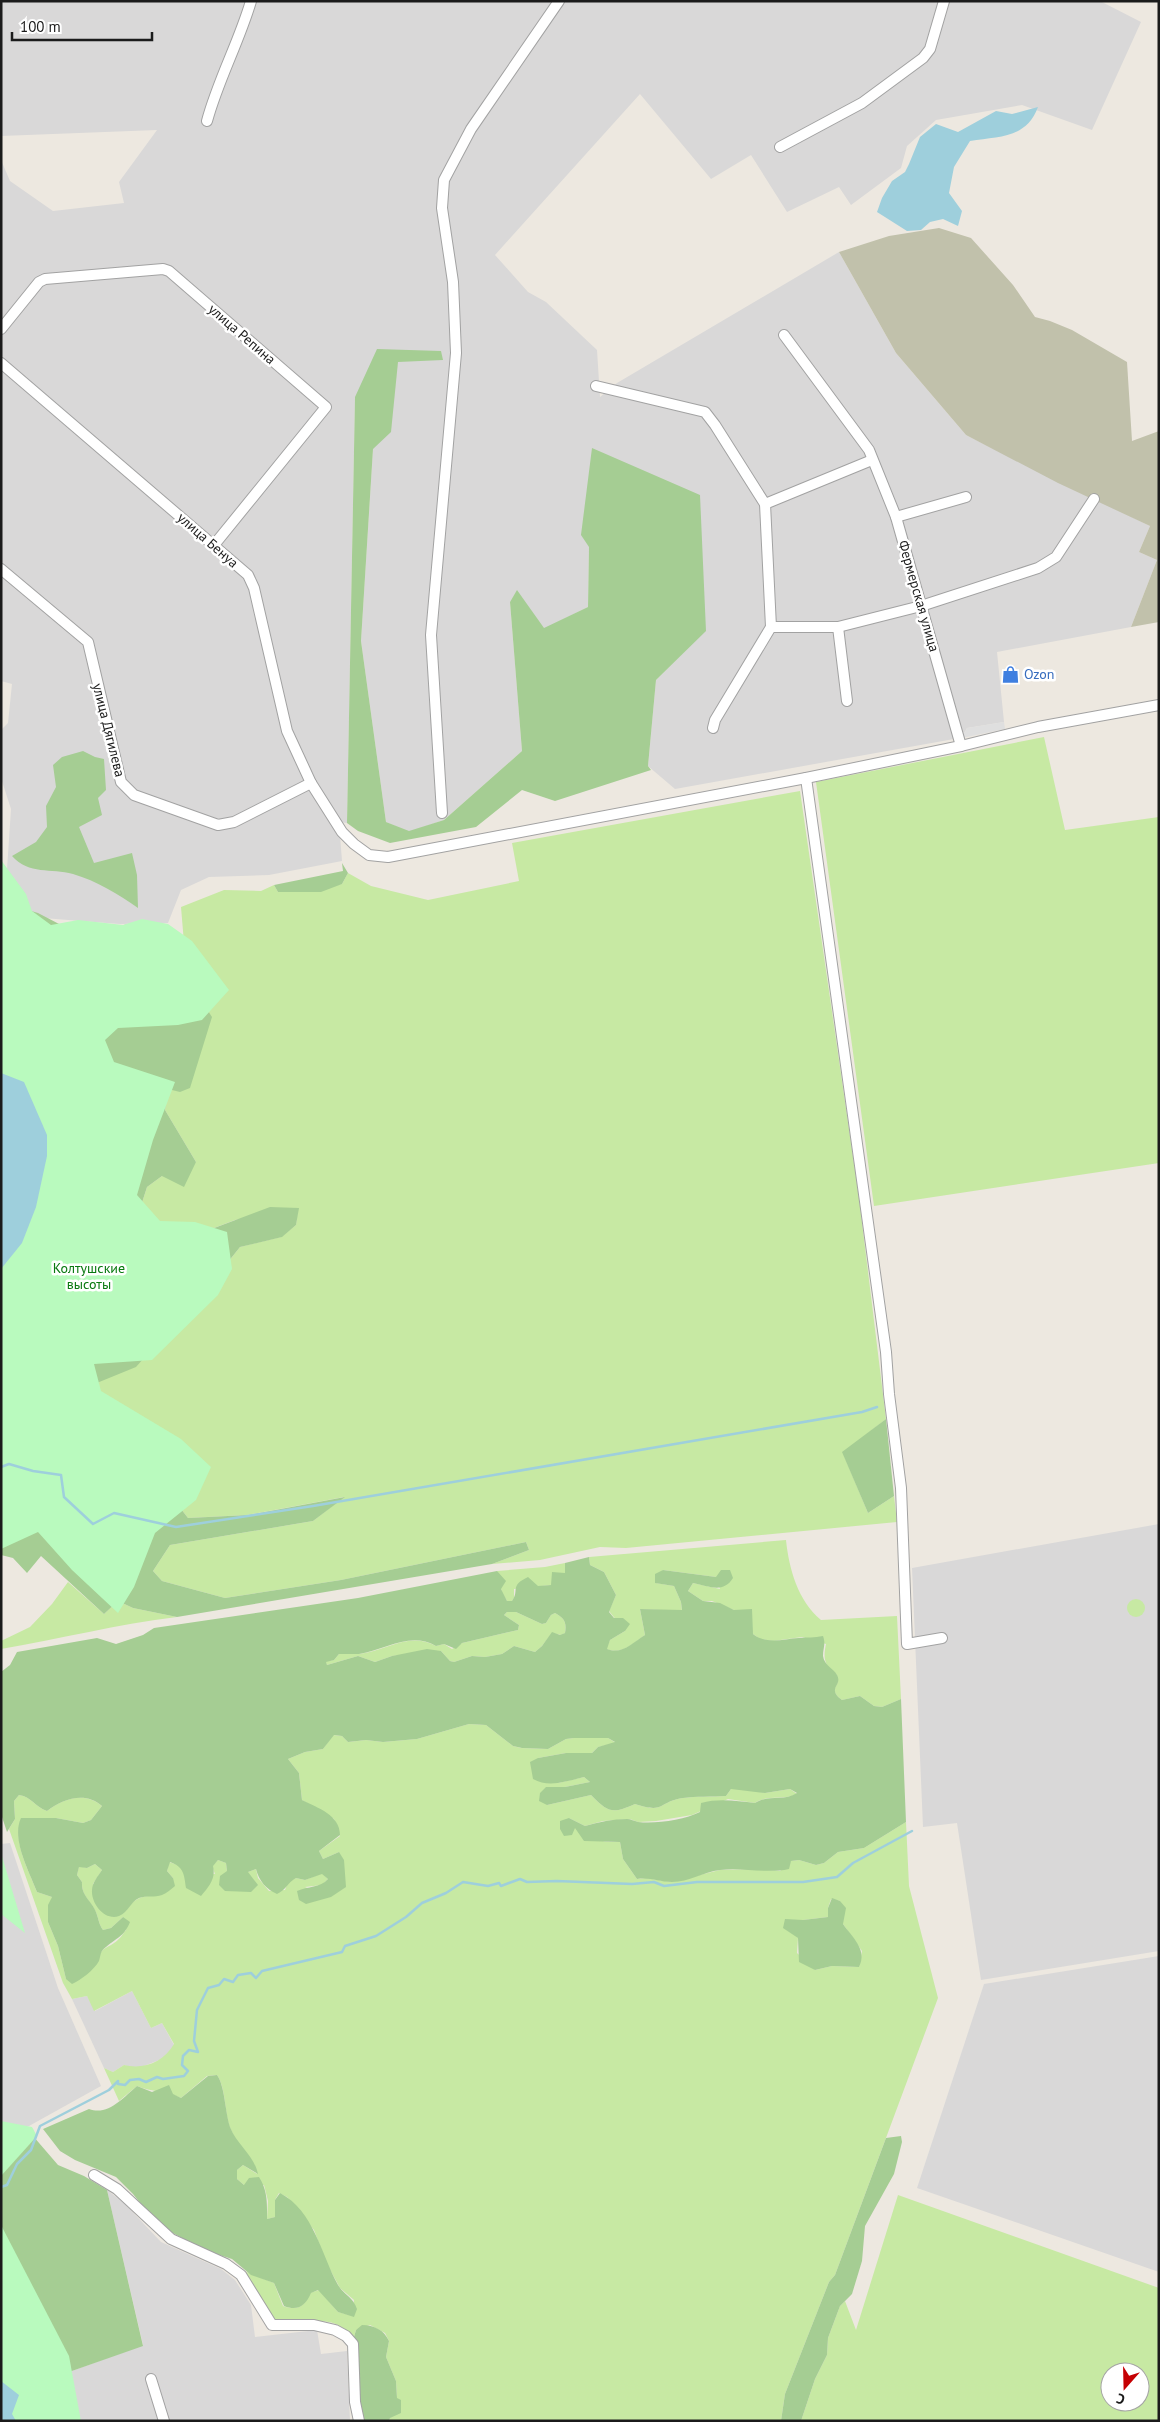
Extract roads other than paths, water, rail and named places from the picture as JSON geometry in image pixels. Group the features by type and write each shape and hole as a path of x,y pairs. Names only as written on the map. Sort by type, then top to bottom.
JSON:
{"street":[{"path":"207,121 214,94 245,22 251,1"},
{"path":"442,813 431,635 456,353 453,282 442,208 444,180 471,129 559,1"},
{"path":"780,147 862,103 923,58 930,49 944,1"},
{"name":"улица Репина","path":"1,329 39,282 45,279 163,269 169,271 326,407 214,545"},
{"name":"Фермерская улица","path":"784,335 869,450 896,517 961,746"},
{"name":"улица Бенуа","path":"1,362 248,575 254,588 287,731 311,783 342,832 368,855 388,857 806,778 961,746 1038,727 1159,705"},
{"path":"596,386 705,412 765,504 771,628 713,728"},
{"path":"765,504 872,460"},
{"path":"896,517 966,497"},
{"path":"771,628 838,628 921,606 1047,564 1056,557 1094,499"},
{"name":"улица Дягилева","path":"1,569 88,642 121,782 134,795 218,825 234,822 311,783"},
{"path":"838,628 847,701"},
{"path":"806,778 886,1352 901,1488 907,1644 942,1638"},
{"path":"94,2175 117,2189 171,2239 226,2264 241,2275 272,2325 314,2325 335,2330 346,2336 353,2344 355,2402 359,2421"},
{"path":"151,2379 164,2421"}],"water":[{"path":"1038,107 1033,117 1019,131 970,141 954,167 949,193 962,211 958,226 943,219 930,222 921,230 907,231 877,212 882,198 892,181 905,172 920,137 936,124 958,132 996,111 1012,114"},
{"path":"1,1073 24,1082 47,1135 47,1156 36,1207 22,1243 1,1269"},
{"path":"1,2381 19,2395 12,2414 16,2421 1,2421"}],"waterway":[{"path":"1,1467 9,1464 33,1471 61,1475 64,1497 93,1524 114,1513 176,1527 313,1506 862,1412 877,1407"},
{"path":"1,2187 7,2185 17,2164 31,2150 40,2126 109,2090 118,2081 118,2084 125,2085 130,2080 139,2079 146,2082 157,2077 163,2079 184,2076 188,2071 182,2065 183,2056 189,2050 198,2052 194,2041 197,2010 208,1988 219,1985 224,1979 233,1982 238,1975 251,1973 256,1978 262,1971 342,1952 345,1946 376,1936 406,1917 422,1903 446,1893 463,1882 488,1886 499,1883 501,1886 520,1879 527,1882 557,1881 632,1884 654,1882 664,1886 697,1882 803,1882 837,1877 853,1863 912,1831"}],"place":[{"name":"Ozon","path":"1010,674"}],"park label":[{"name":"Колтушские высоты","path":"89,1276"}]}
